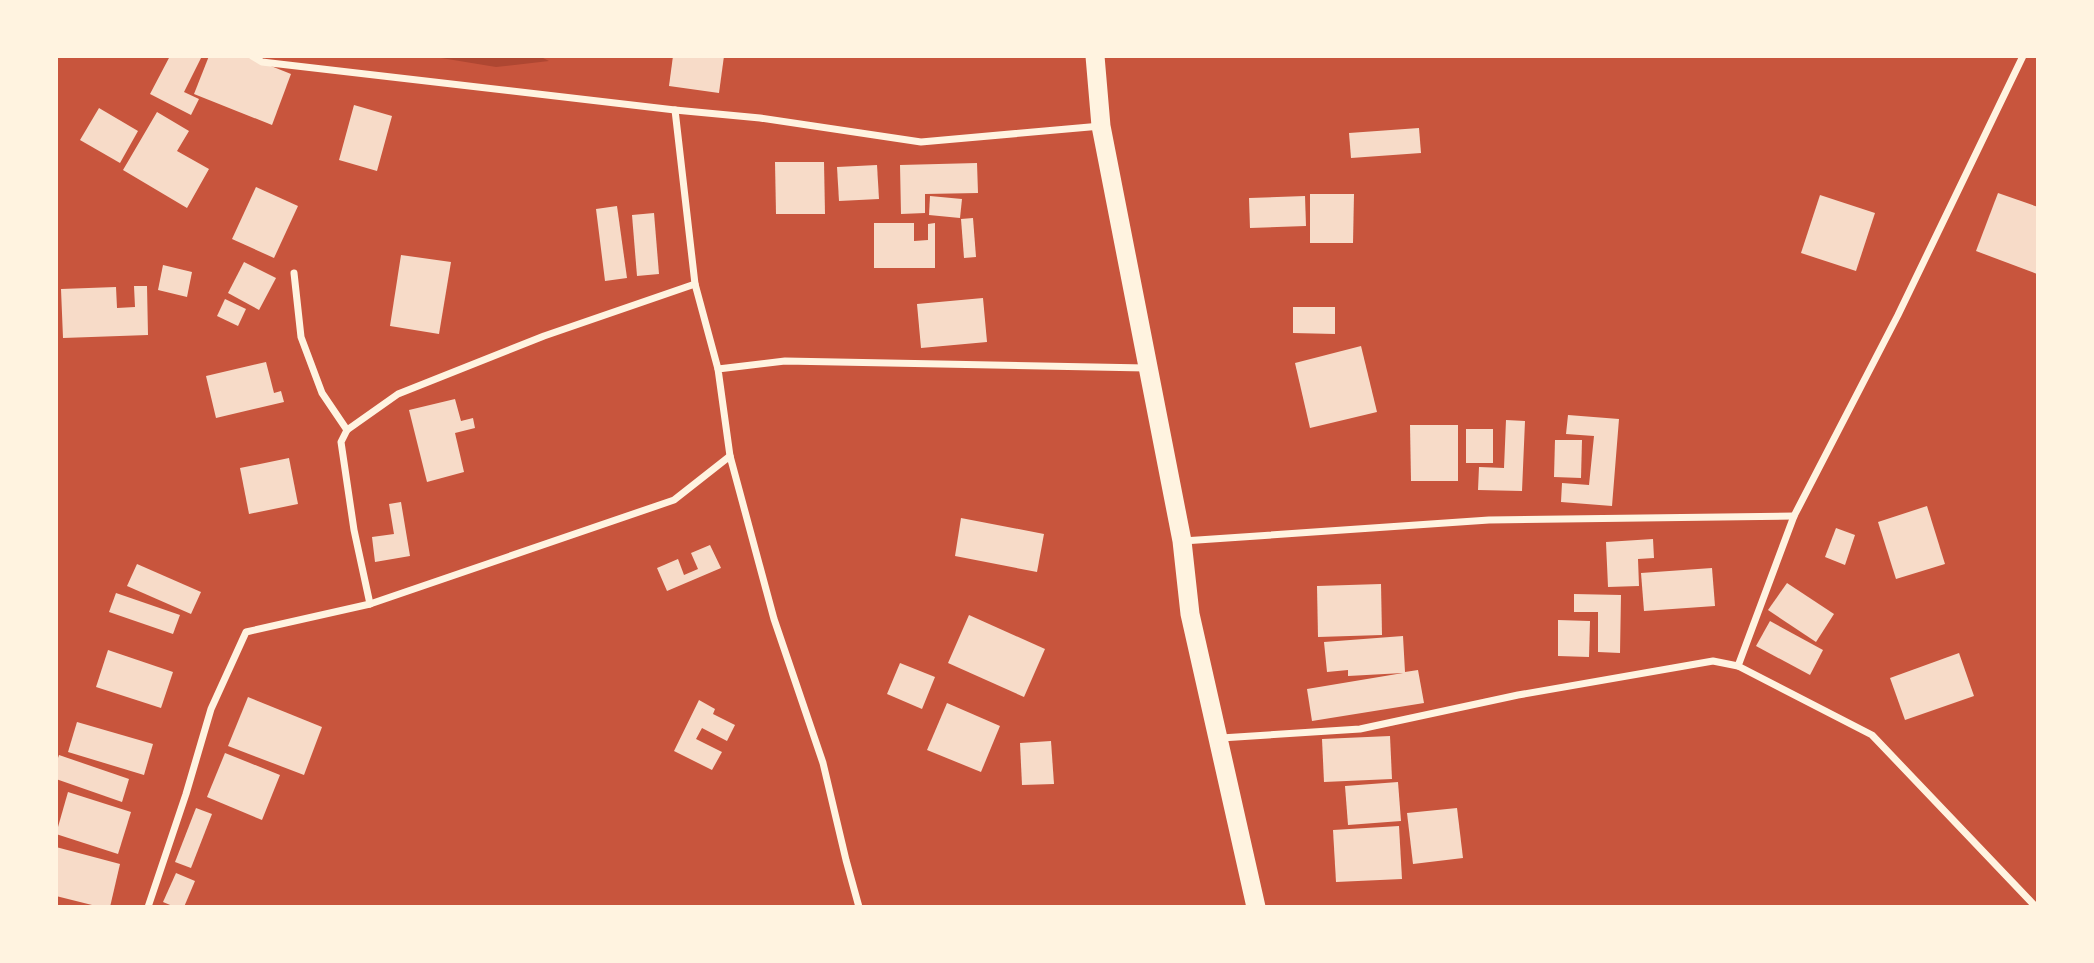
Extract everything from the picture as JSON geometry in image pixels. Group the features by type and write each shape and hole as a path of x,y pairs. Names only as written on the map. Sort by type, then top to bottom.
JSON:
{"highway":[{"path":"1095,56 1101,126 1182,541 1190,614 1216,739 1256,907"}],"street":[{"path":"252,56 262,62 760,118 921,142 1101,126"},
{"path":"1738,666 1794,516 1898,315 2023,56"},
{"path":"675,110 695,284 718,369 730,456 774,619 824,763 859,907"},
{"path":"294,273 301,337 322,393 347,430"},
{"path":"370,604 354,530 341,442 347,430 398,394 544,336 695,284"},
{"path":"718,369 785,361 1150,368"},
{"path":"148,907 211,709 246,632 370,604 674,499 730,456"},
{"path":"1182,541 1489,520 1794,516"},
{"path":"1216,739 1360,729 1518,695 1700,664 1713,662 1738,666 1872,735 2036,907"}],"shaded area":[{"path":"429,56 539,56 549,61 496,67"}],"building":[{"path":"170,56 202,56 184,92 199,99 191,115 150,94"},
{"path":"209,56 246,56 291,74 272,125 194,94"},
{"path":"673,56 724,56 719,93 669,86"},
{"path":"354,105 392,116 377,171 339,160"},
{"path":"99,108 138,131 120,163 80,140"},
{"path":"157,112 189,131 177,151 209,169 187,208 123,170"},
{"path":"1419,128 1421,153 1351,158 1349,133"},
{"path":"775,162 824,162 825,214 776,214"},
{"path":"977,163 978,193 925,194 925,213 901,214 900,165"},
{"path":"877,165 879,199 839,201 837,167"},
{"path":"256,187 298,206 274,258 232,239"},
{"path":"1998,193 2038,207 2037,274 1976,251"},
{"path":"1310,194 1354,194 1353,243 1310,243"},
{"path":"1820,195 1875,213 1856,271 1801,253"},
{"path":"930,196 962,199 960,218 929,215"},
{"path":"1305,196 1306,226 1250,228 1249,198"},
{"path":"617,206 627,278 605,281 596,209"},
{"path":"654,213 659,274 637,276 632,215"},
{"path":"973,218 976,257 964,258 961,219"},
{"path":"874,223 914,223 914,241 928,240 928,224 935,223 935,268 874,268"},
{"path":"401,255 451,262 439,334 390,326"},
{"path":"244,262 276,278 259,310 228,293"},
{"path":"163,265 192,272 187,297 158,290"},
{"path":"134,286 147,286 148,335 63,338 61,289 116,287 117,308 135,307"},
{"path":"983,298 987,342 921,348 917,304"},
{"path":"225,299 246,309 238,326 217,316"},
{"path":"1293,307 1335,307 1335,334 1293,333"},
{"path":"1361,346 1377,412 1310,428 1295,363"},
{"path":"266,362 274,393 281,391 284,402 216,418 206,376"},
{"path":"455,399 461,421 473,418 475,428 455,433 464,472 427,482 409,410"},
{"path":"1568,415 1619,419 1612,506 1561,502 1562,483 1589,485 1594,436 1566,434"},
{"path":"1506,420 1525,421 1522,491 1478,490 1479,467 1504,468"},
{"path":"1410,425 1458,425 1458,481 1411,481"},
{"path":"1466,429 1493,429 1493,463 1466,463"},
{"path":"1555,440 1582,440 1581,478 1554,477"},
{"path":"289,458 298,504 249,514 240,468"},
{"path":"401,502 410,556 375,562 372,537 394,534 389,504"},
{"path":"1927,506 1945,564 1896,579 1878,522"},
{"path":"961,518 1044,534 1037,572 955,556"},
{"path":"1836,528 1855,535 1845,565 1825,557"},
{"path":"1653,539 1654,558 1638,559 1639,586 1608,587 1606,542"},
{"path":"710,545 721,568 667,591 657,568 678,559 684,575 698,569 691,553"},
{"path":"137,564 201,592 191,614 127,586"},
{"path":"1712,568 1715,606 1644,611 1641,573"},
{"path":"1787,583 1834,614 1816,642 1768,610"},
{"path":"1381,584 1382,635 1318,637 1317,586"},
{"path":"116,593 180,615 173,634 109,612"},
{"path":"1574,594 1621,595 1620,653 1598,652 1598,612 1574,612"},
{"path":"969,615 1045,649 1024,697 948,663"},
{"path":"1558,620 1590,621 1589,657 1558,656"},
{"path":"1770,621 1823,650 1810,675 1756,646"},
{"path":"1403,636 1405,672 1418,670 1424,703 1312,721 1307,689 1403,673 1348,676 1348,670 1327,672 1324,642"},
{"path":"108,650 173,672 161,708 96,687"},
{"path":"1959,653 1974,696 1905,720 1890,678"},
{"path":"900,663 935,677 922,709 887,694"},
{"path":"248,697 322,727 304,775 228,746"},
{"path":"699,700 715,709 713,714 735,725 727,741 702,728 696,739 722,752 712,770 674,751"},
{"path":"947,703 1000,726 981,772 927,750"},
{"path":"77,722 153,744 144,775 68,752"},
{"path":"1390,736 1392,779 1324,782 1322,739"},
{"path":"1051,741 1054,784 1022,785 1020,743"},
{"path":"225,753 280,775 262,820 207,797"},
{"path":"59,755 129,779 122,802 56,779"},
{"path":"1398,782 1401,821 1348,825 1345,786"},
{"path":"68,792 131,812 118,854 56,834"},
{"path":"196,808 212,814 191,868 175,862"},
{"path":"1457,808 1463,858 1413,864 1407,813"},
{"path":"1399,826 1402,879 1336,882 1333,830"},
{"path":"56,847 120,864 110,907 56,896"},
{"path":"176,873 195,881 184,907 163,902"}]}
